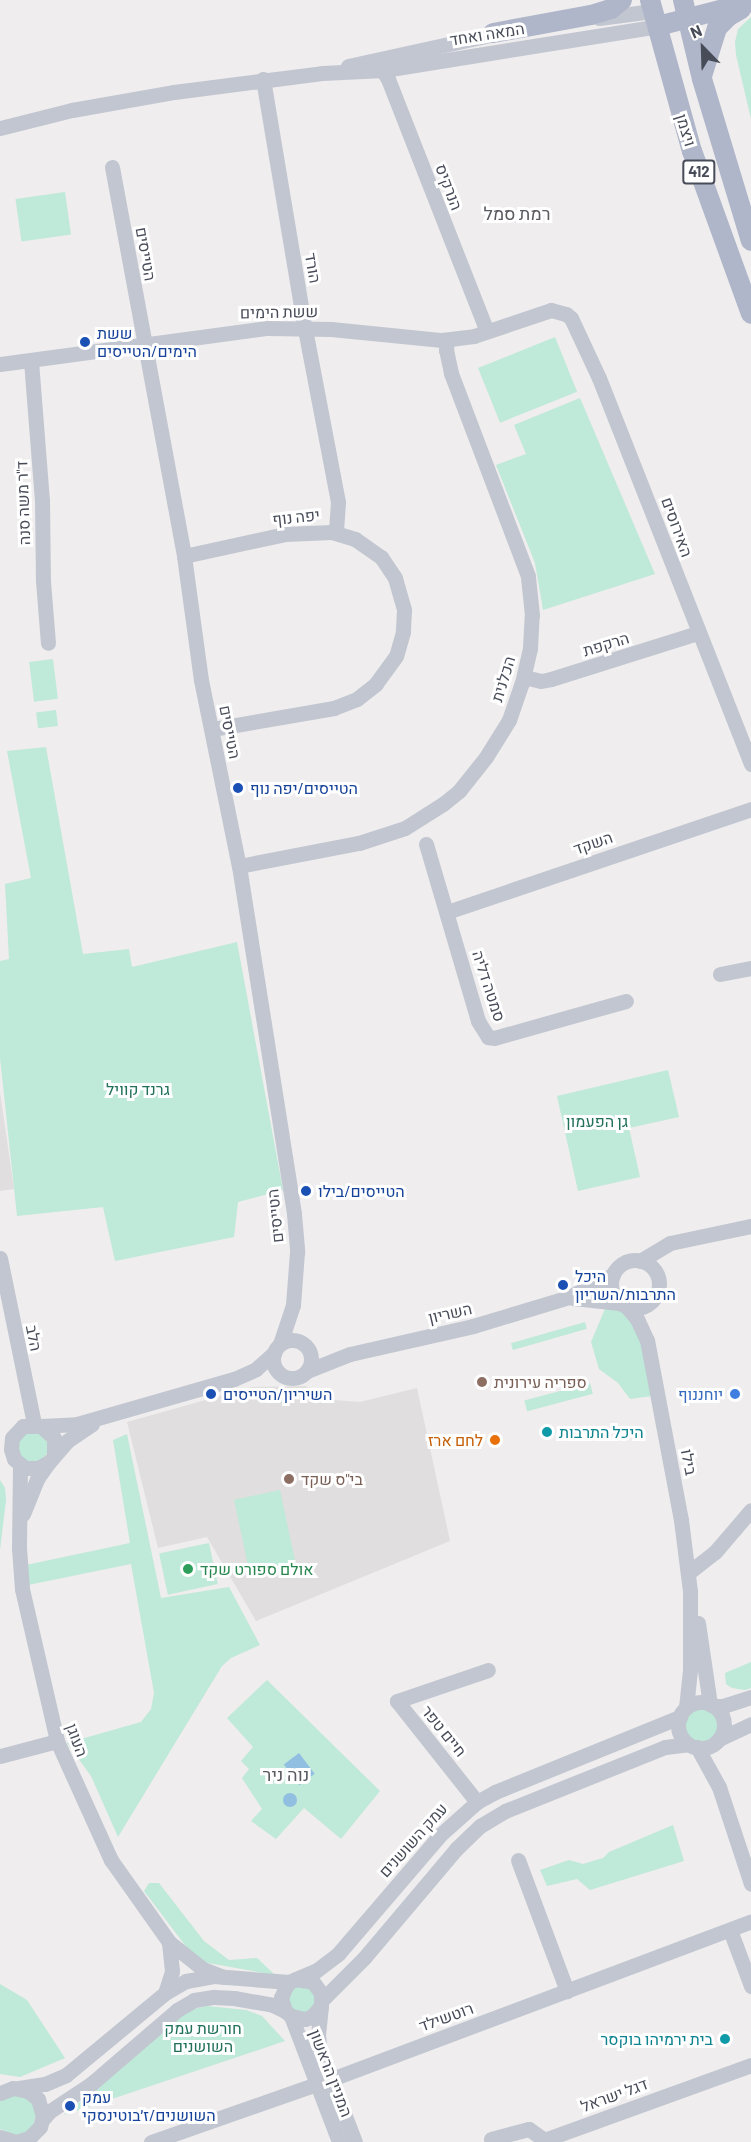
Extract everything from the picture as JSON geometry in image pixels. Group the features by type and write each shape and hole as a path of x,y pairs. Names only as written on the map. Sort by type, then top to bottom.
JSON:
{"main road":[{"path":"493,33 591,15 611,9 622,0"},
{"path":"653,12 751,3"},
{"path":"702,79 717,27 729,16 751,3"},
{"name":"ויצמן","path":"690,7 702,79 751,242"},
{"name":"ויצמן","path":"653,12 696,162 751,314"}],"street":[{"name":"המאה ואחד","path":"380,64 493,33 653,12"},
{"name":"המאה ואחד","path":"0,129 72,110 263,79 380,64 653,12"},
{"name":"הנרקיס","path":"380,64 486,331"},
{"name":"הורד","path":"263,79 305,329 338,502 336,533"},
{"name":"הטייסים","path":"112,167 184,555 193,629 239,866 294,1214 297,1252 292,1305 278,1348"},
{"name":"ששת הימים","path":"0,364 250,329 305,329 447,340 486,331 544,312 557,311"},
{"name":"האירוסים","path":"557,311 571,318 599,378 751,764"},
{"name":"הכלנית","path":"239,866 377,838 425,817 459,791 486,758 509,720 524,677 532,630 528,576 451,373 446,350 447,340"},
{"name":"ד\"ר משה סנה","path":"31,361 42,501 43,581 48,643"},
{"name":"יפה נוף","path":"184,555 285,534 321,531 336,533 355,539 381,557 400,591 404,621 400,644 390,666 367,693 341,705 212,729"},
{"name":"הרקפת","path":"524,677 541,681 551,679 698,633"},
{"name":"השקד","path":"447,912 751,809"},
{"name":"סמטה דליה","path":"426,844 478,1021 488,1037 494,1038 626,1001"},
{"path":"720,975 751,968"},
{"path":"640,1261 656,1274 658,1290 651,1302 639,1308 623,1305 611,1287 613,1275 626,1262 640,1261 659,1247 689,1237 751,1226"},
{"path":"656,1274 669,1251 689,1237"},
{"name":"הלב","path":"0,1258 31,1426"},
{"name":"השריון","path":"307,1371 350,1354 473,1326 556,1301 591,1288 613,1275"},
{"name":"השריון","path":"556,1301 593,1298 623,1305"},
{"name":"בילו","path":"647,1340 651,1302"},
{"name":"הטייסים","path":"292,1305 307,1347"},
{"name":"בילו","path":"623,1305 640,1325 647,1340 675,1481 690,1591 690,1670 683,1712"},
{"path":"0,1436 31,1426 77,1424 234,1379 256,1369 278,1348 294,1340 307,1347 312,1361 307,1371 296,1378 283,1376 234,1379"},
{"name":"השריון","path":"307,1347 317,1354 350,1354"},
{"path":"278,1348 274,1365 283,1376"},
{"path":"0,1462 18,1463 35,1469 51,1459 67,1441 108,1415"},
{"path":"31,1426 54,1438 51,1459"},
{"path":"18,1463 10,1445 31,1426"},
{"name":"העוגן","path":"19,1526 37,1479 51,1459"},
{"name":"העוגן","path":"18,1463 22,1481 19,1526 22,1589 57,1741 111,1860 169,1942 203,1969 224,1977"},
{"path":"688,1573 715,1552 751,1510"},
{"name":"בילו","path":"690,1591 711,1705"},
{"name":"חיים טפר","path":"477,1802 397,1701 488,1670"},
{"path":"751,1697 734,1703 711,1705 695,1703 683,1712 679,1729 719,1787 751,1884"},
{"path":"711,1705 723,1721 717,1741 719,1787"},
{"name":"עמק השושנים","path":"293,1981 317,1970 338,1954 440,1835 477,1802 495,1792 683,1712"},
{"path":"11,2141 33,2136 50,2111 91,2084 177,2010 194,2000 214,1997 234,1998 273,2005 297,2019 311,2017 456,1850 480,1826 505,1811 674,1744 708,1747 751,1724"},
{"path":"0,1756 57,1741"},
{"path":"518,1860 567,1990"},
{"name":"רוטשילד","path":"151,2142 324,2082 751,1921"},
{"path":"730,1929 751,1986"},
{"path":"165,1993 172,1971 169,1942"},
{"path":"1,2091 45,2084 66,2075 165,1993 186,1981 224,1977 313,1982 318,1986 322,2003"},
{"path":"288,2013 281,1998 293,1981"},
{"name":"המניין הראשון","path":"322,2003 318,2035 324,2082 339,2142"},
{"name":"המניין הראשון","path":"288,2013 355,2142"},
{"name":"דגל ישראל","path":"491,2139 529,2129 544,2140 751,2065"},
{"path":"19,2088 28,2091 38,2099 43,2111 42,2122 46,2142"}],"shaded area":[{"path":"0,1092 14,1189 0,1191"},
{"name":"בי\"ס שקד","path":"306,1386 320,1399 360,1402 417,1388 450,1541 256,1621 207,1537 158,1548 127,1422 252,1387"}],"green space":[{"path":"751,17 751,119 735,42 738,29"},
{"path":"65,192 71,235 21,242 15,199"},
{"path":"555,337 577,392 500,423 478,368"},
{"path":"580,398 655,574 543,610 535,563 496,465 526,454 514,425"},
{"path":"53,659 58,699 34,702 29,662"},
{"path":"56,710 58,726 38,728 36,712"},
{"name":"גרנד קוויל","path":"46,747 83,954 129,949 132,967 237,942 283,1190 238,1202 234,1237 115,1261 103,1207 17,1216 0,1058 0,961 9,959 5,884 31,878 7,751"},
{"name":"גן הפעמון","path":"668,1070 679,1117 629,1128 640,1177 578,1191 557,1096"},
{"path":"607,1304 624,1312 640,1336 652,1396 630,1399 618,1383 599,1369 591,1342"},
{"path":"585,1322 587,1329 513,1350 511,1343"},
{"path":"590,1383 593,1394 527,1411 524,1401"},
{"path":"33,1432 44,1436 48,1447 44,1458 33,1462 22,1458 18,1447 22,1436"},
{"path":"127,1434 161,1598 229,1587 260,1645 231,1658 222,1666 118,1837 91,1776 67,1743 141,1722 151,1709 154,1693 131,1564 28,1585 26,1565 130,1543 113,1440"},
{"path":"0,1480 5,1488 6,1500 0,1550"},
{"path":"280,1490 296,1563 250,1573 234,1500"},
{"name":"אולם ספורט שקד","path":"209,1543 218,1584 168,1595 159,1554"},
{"path":"751,1662 751,1688 745,1690 732,1688 726,1684 725,1673"},
{"path":"267,1680 380,1791 341,1839 304,1808 276,1839 251,1821 262,1809 242,1778 249,1769 241,1761 253,1747 227,1718"},
{"path":"701,1705 715,1711 721,1725 715,1739 701,1745 687,1739 681,1725 687,1711"},
{"path":"673,1825 684,1861 590,1890 577,1879 547,1886 540,1870 569,1860 583,1864 603,1858 609,1852"},
{"path":"149,1883 159,1883 204,1941 229,1960 257,1958 275,1975 197,1961 144,1891"},
{"path":"0,1984 27,2000 65,2058 20,2077 0,2074"},
{"path":"291,1984 316,1988 315,2011 292,2014 285,1992"},
{"name":"חורשת עמק השושנים","path":"207,2006 246,2010 262,2016 285,2041 64,2115 178,2018 189,2010"},
{"path":"11,2094 27,2097 37,2111 33,2128 18,2136 0,2129 0,2100"}],"water":[{"path":"299,1753 315,1774 299,1785 284,1764"},
{"path":"290,1793 295,1795 297,1800 295,1805 290,1807 285,1805 283,1800 285,1795"}],"place":[{"name":"ששת הימים/הטייסים","path":"85,342"},
{"name":"הטייסים/יפה נוף","path":"238,788"},
{"name":"הטייסים/בילו","path":"306,1191"},
{"name":"היכל התרבות/השריון","path":"563,1285"},
{"name":"ספריה עירונית","path":"482,1382"},
{"name":"השיריון/הטייסים","path":"211,1394"},
{"name":"יוחננוף","path":"735,1394"},
{"name":"היכל התרבות","path":"547,1432"},
{"name":"לחם ארז","path":"495,1440"},
{"name":"בי\"ס שקד","path":"289,1479"},
{"name":"אולם ספורט שקד","path":"188,1569"},
{"name":"בית ירמיהו בוקסר","path":"725,2039"},
{"name":"עמק השושנים/ז׳בוטינסקי","path":"70,2106"}],"district":[{"name":"רמת סמל","path":"517,213"},
{"name":"נוה ניר","path":"286,1774"}]}
